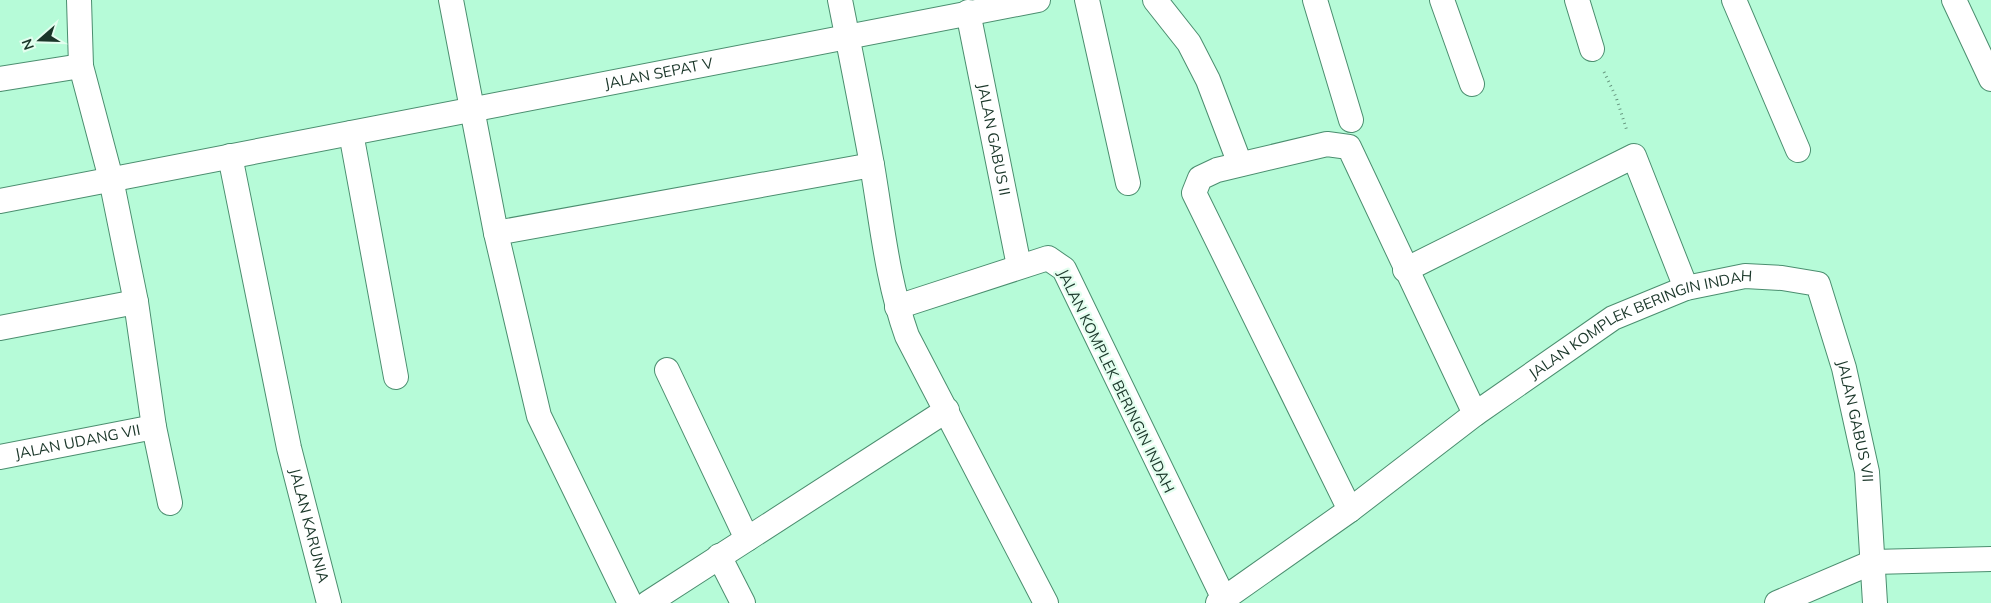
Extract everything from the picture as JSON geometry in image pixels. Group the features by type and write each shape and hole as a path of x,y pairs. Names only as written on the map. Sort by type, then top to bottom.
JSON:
{"street":[{"path":"79,0 81,66 111,179 136,302 154,427 170,503"},
{"path":"451,0 496,233 539,416 630,603"},
{"path":"840,0 872,165 888,273 897,307 907,336 1046,603"},
{"name":"JALAN SEPAT V","path":"0,201 848,37 968,12 1038,0"},
{"path":"1087,0 1128,183"},
{"path":"1155,0 1189,43 1208,80 1240,164"},
{"path":"1315,0 1351,120"},
{"path":"1442,0 1472,84"},
{"path":"1577,0 1592,49"},
{"path":"1734,0 1798,150"},
{"path":"1954,0 1991,79"},
{"name":"JALAN GABUS II","path":"968,12 1019,266"},
{"path":"0,79 81,66"},
{"path":"351,133 396,377"},
{"path":"1350,510 1194,193 1200,178 1217,170 1327,144 1349,147 1474,414"},
{"name":"JALAN KARUNIA","path":"230,156 289,448 329,603"},
{"path":"1405,270 1634,156 1686,288"},
{"path":"496,233 872,165"},
{"name":"JALAN KOMPLEK BERINGIN INDAH","path":"897,307 1048,258 1064,269 1221,601 1350,510 1474,414 1613,318 1686,288 1744,276 1782,278 1818,284"},
{"name":"JALAN GABUS VII","path":"1818,284 1844,368 1867,472 1875,603"},
{"path":"0,328 136,302"},
{"path":"667,370 747,539"},
{"path":"648,603 946,410"},
{"name":"JALAN UDANG VII","path":"0,457 154,427"},
{"path":"719,556 743,603"},
{"path":"1777,603 1873,562 1991,559"}],"path":[{"path":"1592,49 1616,96 1634,156"}]}
